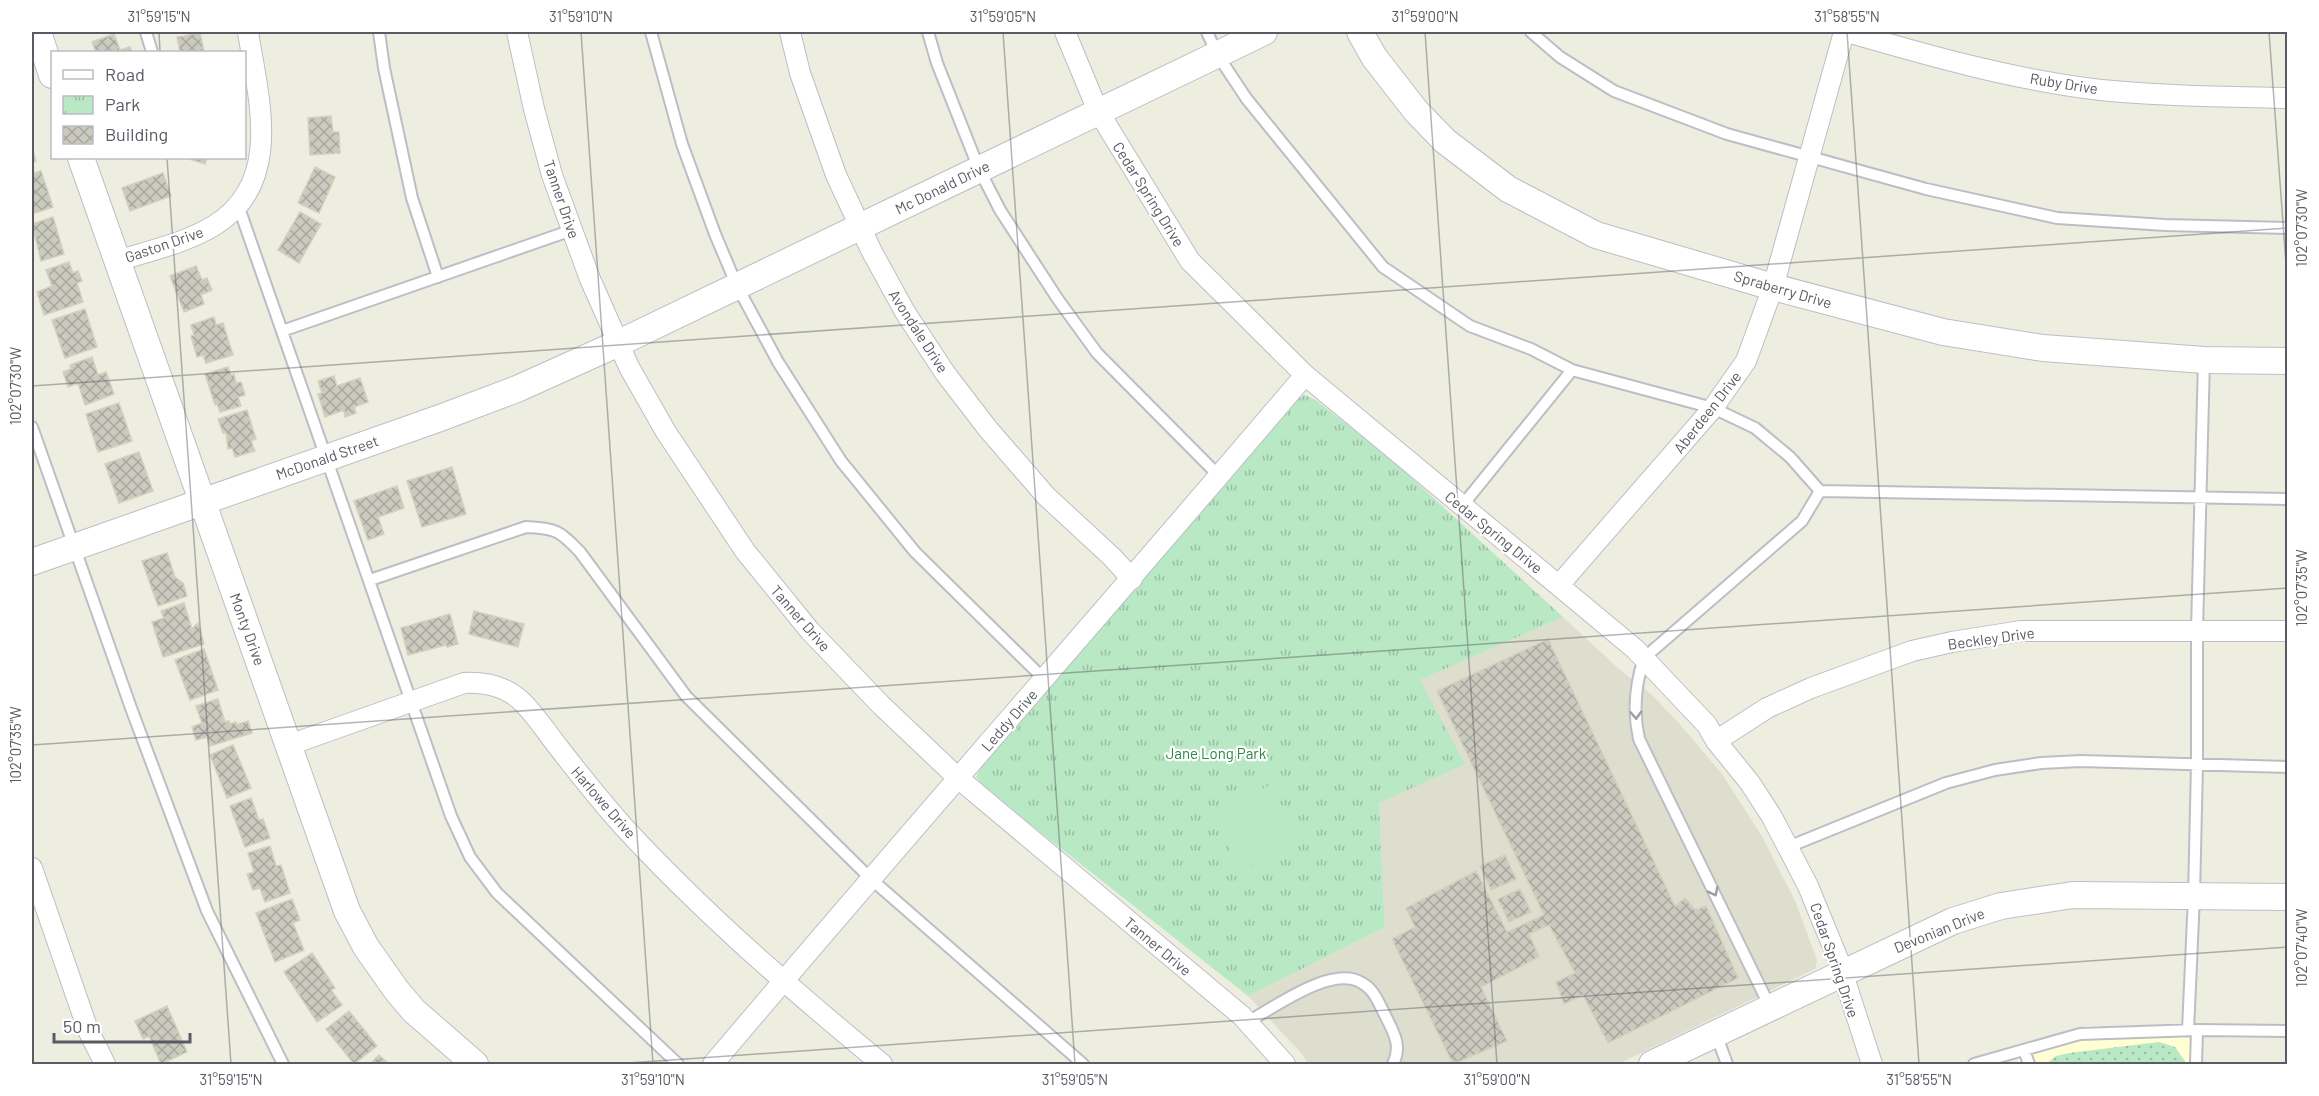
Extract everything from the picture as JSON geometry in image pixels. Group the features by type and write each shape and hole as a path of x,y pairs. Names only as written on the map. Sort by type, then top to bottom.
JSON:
{"street":[{"path":"38,32 51,72"},
{"name":"Gaston Drive","path":"117,261 172,244 216,225 238,205 246,194 255,173 262,146 260,105 248,32"},
{"name":"Tanner Drive","path":"517,32 552,175 590,279 629,367 666,432 760,572 810,631 863,687 958,778 1247,1022 1285,1065"},
{"name":"Avondale Drive","path":"790,32 800,73 822,138 859,227 905,312 965,401 1046,496 1112,557 1132,579"},
{"name":"Cedar Spring Drive","path":"1065,32 1098,111 1190,261 1305,375 1644,658 1707,725 1716,741 1750,783 1788,847 1824,922 1872,1065"},
{"name":"Mc Donald Drive","path":"619,342 1098,111 1212,43 1264,32"},
{"name":"Spraberry Drive","path":"1360,32 1374,57 1416,111 1445,141 1508,189 1596,235 1773,287 1943,332 2043,348 2204,360 2288,361"},
{"name":"Aberdeen Drive","path":"1559,585 1713,408 1746,361 1773,287 1846,32"},
{"name":"Ruby Drive","path":"1846,32 1939,59 2099,90 2179,96 2288,98"},
{"name":"Monty Drive","path":"81,159 347,911 366,947 397,991 414,1011 475,1065"},
{"name":"McDonald Street","path":"32,562 500,396 619,342"},
{"name":"Leddy Drive","path":"713,1065 1305,375"},
{"name":"Beckley Drive","path":"1716,741 1767,708 1836,678 1912,651 1975,638 2022,631 2288,631"},
{"name":"Harlowe Drive","path":"289,745 464,683 477,682 504,689 519,697 621,824 699,905 783,981 882,1065"},
{"path":"32,868 88,1030 105,1065"},
{"name":"Devonian Drive","path":"1652,1065 1841,972 1953,921 2001,906 2073,895 2288,897"}],"lane":[{"path":"146,32 152,51"},
{"path":"379,32 384,68 412,198 438,277"},
{"path":"651,32 682,144 715,234 737,285 778,362 841,461 915,552 1044,679"},
{"path":"928,32 979,169 1000,210 1051,289 1097,353 1219,476"},
{"path":"1531,32 1560,57 1614,91 1728,134 1926,189 2057,218 2164,225 2288,228"},
{"path":"1212,43 1246,98 1383,267 1470,326 1531,349 1572,370 1713,408 1755,428 1790,457 1820,491 2288,499"},
{"path":"238,205 451,816 470,856 497,893 678,1065"},
{"path":"282,331 572,230"},
{"path":"2196,1065 2192,1030 2197,630 2204,360"},
{"path":"1462,506 1572,370"},
{"path":"32,427 131,708 207,911 283,1065"},
{"path":"1770,1007 1638,739 1634,717 1638,675 1644,658 1802,521 1820,491"},
{"path":"370,580 526,527 548,528 564,535 580,552 686,696 871,879 1083,1065"},
{"path":"1788,847 1946,783 1995,770 2081,761 2288,766"},
{"path":"1247,1022 1322,981 1344,977 1361,982 1375,994 1397,1041 1397,1056 1393,1065"},
{"path":"1974,1065 2080,1034 2192,1030 2288,1031"},
{"path":"1716,1033 1727,1065"},
{"path":"2024,1050 2029,1065"}],"shaded area":[{"path":"1563,617 1620,670 1652,695 1722,774 1763,838 1795,901 1817,960 1815,969 1618,1064 1308,1064 1302,1054 1248,996 1385,927 1379,803 1420,680"},
{"path":"2087,1026 2194,1029 2193,1064 2019,1064 2014,1052"}],"green space":[{"name":"Jane Long Park","path":"1305,395 1316,400 1392,460 1563,617 1420,680 1465,764 1379,803 1385,927 1248,996 987,790 976,777 983,763 1295,400"},
{"path":"1272,784 1298,842 1241,871 1213,814"},
{"path":"2159,1042 2175,1047 2187,1064 2046,1064 2056,1056 2069,1053"}],"building":[{"path":"200,33 204,51 180,51 177,37"},
{"path":"114,34 120,50 130,47 132,51 96,51 92,42"},
{"path":"331,116 333,132 339,132 340,153 310,155 308,118"},
{"path":"32,148 36,161 32,163"},
{"path":"189,159 207,159 205,164"},
{"path":"315,167 335,177 319,213 298,203"},
{"path":"41,171 53,207 32,214 32,174"},
{"path":"163,173 171,196 130,211 122,188"},
{"path":"300,212 321,224 299,263 278,250"},
{"path":"53,217 64,254 41,261 32,224"},
{"path":"69,262 73,273 78,271 82,281 77,283 83,302 44,315 37,292 52,286 46,270"},
{"path":"196,266 202,280 207,278 212,290 201,295 204,304 184,312 170,276"},
{"path":"85,309 97,347 65,358 52,320"},
{"path":"214,317 216,325 223,323 233,355 206,363 203,355 197,357 191,336 194,335 191,325"},
{"path":"92,357 98,375 106,372 114,394 85,405 78,383 68,387 63,372 71,369 70,365"},
{"path":"228,367 231,375 234,374 236,383 241,382 245,395 238,397 241,406 220,412 217,404 215,405 205,374"},
{"path":"334,376 337,386 360,378 368,402 354,407 356,413 345,417 344,410 325,417 318,394 322,393 318,381"},
{"path":"119,403 132,441 98,452 86,414"},
{"path":"247,410 256,439 251,441 255,451 235,457 232,448 228,449 226,432 223,433 218,419"},
{"path":"139,452 153,491 119,503 105,464"},
{"path":"452,467 466,514 422,527 407,481"},
{"path":"397,486 404,508 378,517 384,534 368,540 354,501"},
{"path":"167,553 175,577 183,583 187,596 158,606 142,561"},
{"path":"184,603 192,629 198,623 204,644 163,657 152,622 164,618 161,611"},
{"path":"474,611 524,624 518,647 469,634"},
{"path":"450,614 458,644 408,655 401,628"},
{"path":"1548,639 1675,906 1685,898 1695,910 1706,906 1738,978 1608,1043 1583,995 1564,1004 1556,982 1575,973 1549,925 1529,934 1539,957 1481,987 1507,1041 1453,1064 1392,939 1415,927 1406,908 1476,871 1507,932 1544,915 1437,691"},
{"path":"204,649 218,690 190,700 175,660"},
{"path":"218,699 225,722 229,721 230,724 236,722 236,725 248,721 252,733 210,746 207,737 196,740 192,727 202,723 196,706"},
{"path":"233,745 251,788 227,798 210,755"},
{"path":"251,798 259,820 263,819 270,838 245,847 230,806"},
{"path":"270,846 276,866 281,865 290,893 265,902 260,888 253,890 247,874 254,872 248,853"},
{"path":"1505,855 1516,879 1491,890 1480,866"},
{"path":"1520,889 1531,912 1509,922 1498,899"},
{"path":"292,899 300,920 293,923 304,950 275,962 256,913"},
{"path":"312,953 335,988 331,990 342,1005 317,1022 284,972"},
{"path":"167,1006 187,1052 161,1064 149,1036 143,1039 135,1021"},
{"path":"349,1011 377,1046 354,1064 326,1029"},
{"path":"379,1055 389,1064 370,1064"}]}
